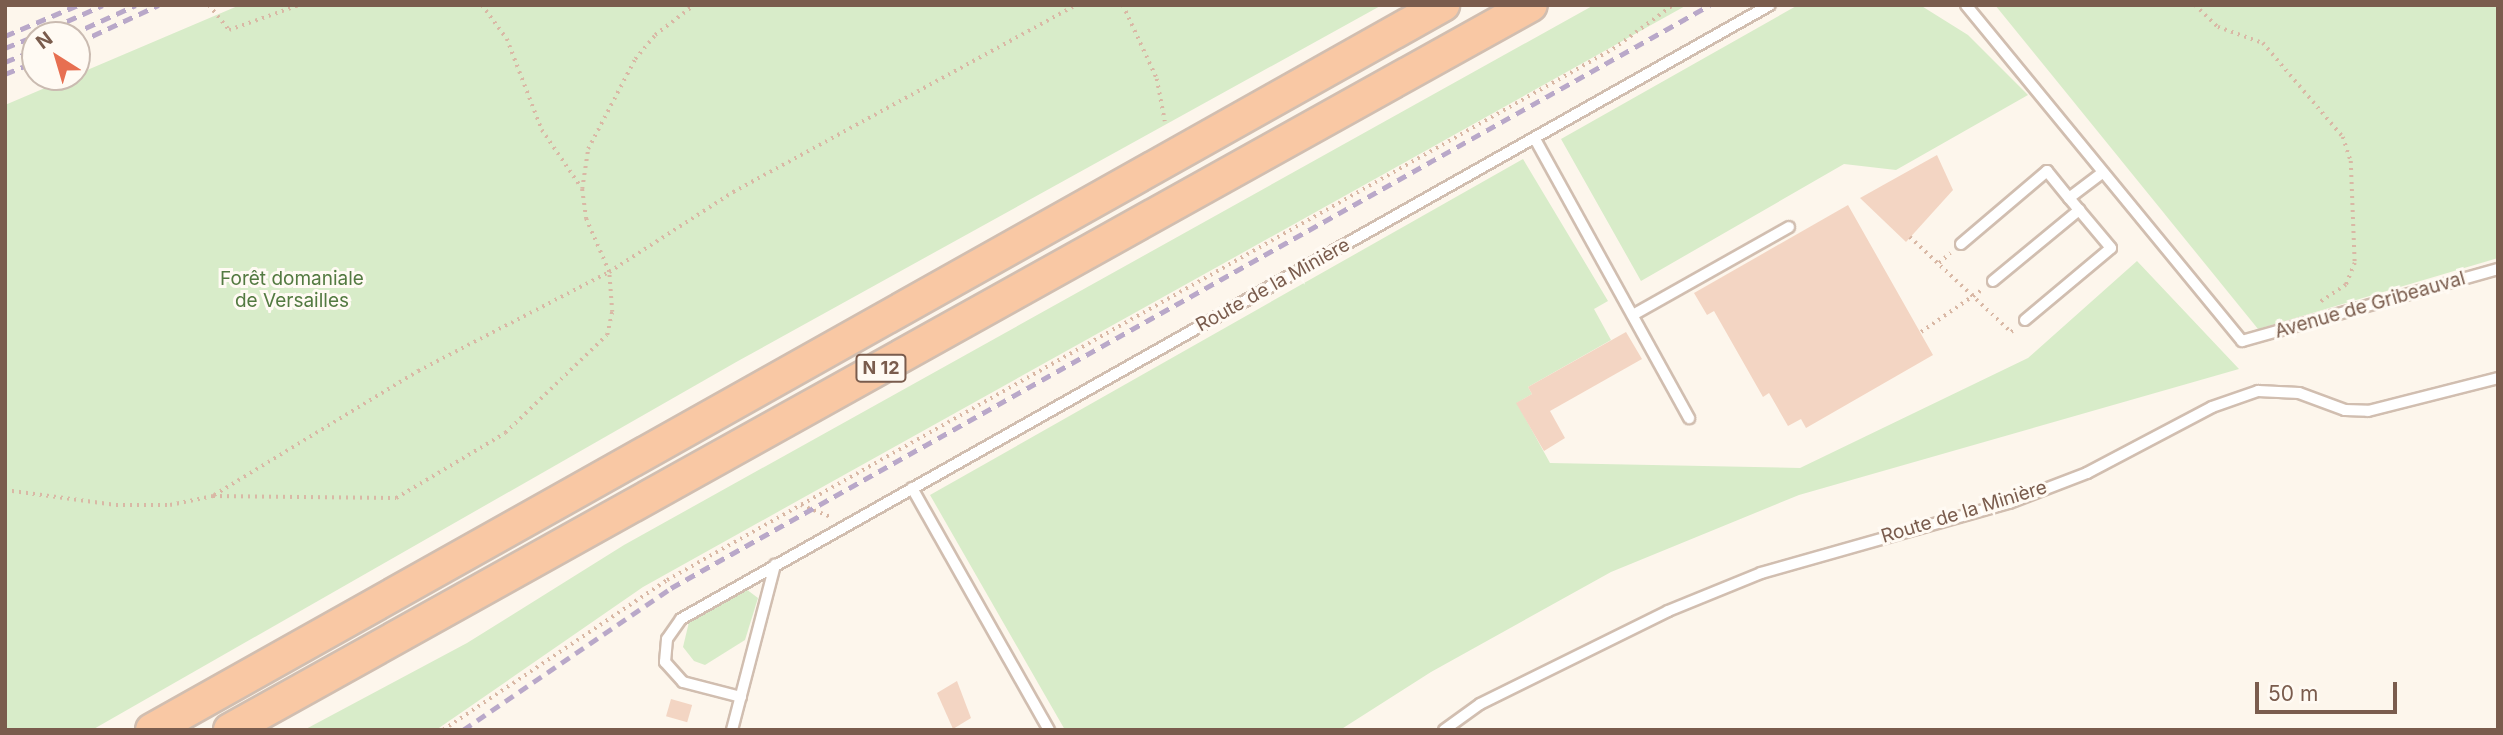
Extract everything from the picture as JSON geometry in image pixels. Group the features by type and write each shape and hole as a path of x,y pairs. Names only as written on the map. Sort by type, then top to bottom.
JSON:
{"highway":[{"name":"N 12","path":"152,730 1443,5"},
{"name":"N 12","path":"230,730 1531,5"}],"lane":[{"name":"Route de la Minière","path":"741,697 683,682 665,663 667,639 681,619 1770,5"},
{"path":"1966,5 2102,173 2069,198"},
{"path":"1535,139 1689,418"},
{"path":"1961,244 2047,171 2112,248 2025,320"},
{"name":"Avenue de Gribeauval","path":"2102,173 2242,341 2498,269"},
{"path":"1993,281 2079,210"},
{"path":"1633,315 1789,227"},
{"name":"Route de la Minière","path":"1444,730 1480,704 1668,611 1761,573 2009,503 2087,473 2212,407 2258,391 2299,393 2344,410 2368,411 2498,378"},
{"path":"912,488 1049,730"},
{"path":"734,725 775,565"}],"path":[{"path":"209,5 229,30 299,5"},
{"path":"482,5 507,39 542,130 582,188"},
{"path":"5,491 116,505 170,505 213,496 396,498 471,456 531,412 607,335 612,312 609,272 586,219 582,188 588,149 635,59 694,5"},
{"path":"213,496 418,371 609,272 733,192 1076,5"},
{"path":"1123,5 1157,79 1165,121"},
{"path":"443,730 625,606 799,505 1601,55 1673,5"},
{"path":"2195,5 2218,27 2263,43 2343,137 2351,161 2355,263 2346,285 2312,307"},
{"path":"1910,237 2011,332 2025,320"},
{"path":"1921,332 1993,281"},
{"path":"799,505 823,511 841,527"}],"green space":[{"name":"Forêt domaniale de Versailles","path":"240,5 1382,5 738,361 92,730 5,730 5,105 38,91 91,91 91,68"},
{"path":"1594,5 1687,5 643,587 436,730 304,730 467,643 624,545"},
{"path":"1798,5 1920,5 1968,35 2028,95 1896,170 1844,164 1641,281 1561,139"},
{"path":"1995,5 2498,5 2498,258 2258,329"},
{"path":"1523,159 1608,301 1594,309 1611,340 1528,387 1532,394 1517,403 1550,463 1800,468 2028,358 2137,261 2239,369 1799,495 1611,572 1431,672 1340,730 1065,730 930,495"},
{"path":"746,589 758,598 745,640 705,665 694,661 683,647 689,622"}],"building":[{"path":"1937,155 1953,190 1906,242 1860,198"},
{"path":"1848,205 1933,355 1806,428 1801,419 1788,426 1769,393 1763,397 1714,311 1707,315 1694,293"},
{"path":"1626,332 1642,359 1550,411 1565,438 1544,451 1516,403 1532,394 1528,387"},
{"path":"957,681 971,718 953,729 937,693"},
{"path":"671,699 692,705 687,722 666,716"}],"railway":[{"path":"5,36 78,5"},
{"path":"67,21 103,5"},
{"path":"91,25 136,5"},
{"path":"91,37 159,5"},
{"path":"463,730 671,588 1710,5"},
{"path":"5,48 21,42"},
{"path":"5,62 21,56"},
{"path":"5,74 21,68"}]}
